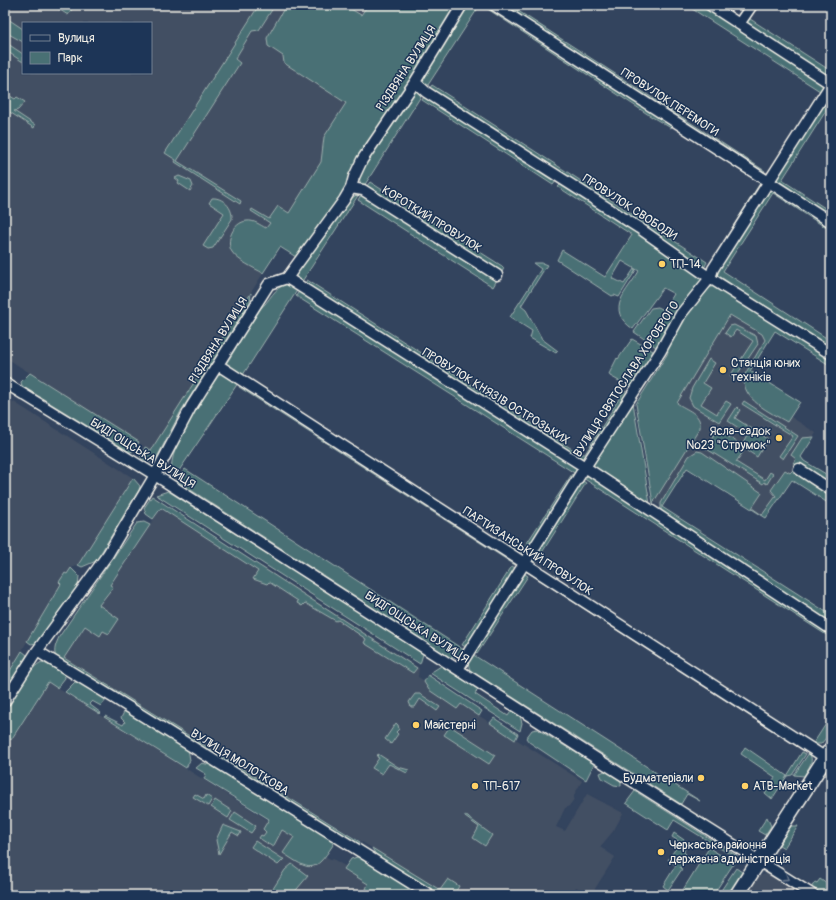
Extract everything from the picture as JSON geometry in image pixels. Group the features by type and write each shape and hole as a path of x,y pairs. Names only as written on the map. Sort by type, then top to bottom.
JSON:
{"main road":[{"path":"737,895 828,754"}],"street":[{"name":"РІЗДВЯНА ВУЛИЦЯ","path":"5,701 36,651 108,554 155,475 191,407 269,284 287,278 351,188 354,177 362,160 415,82 462,5"},
{"name":"ПРОВУЛОК ПЕРЕМОГИ","path":"494,5 831,222"},
{"path":"710,5 831,84"},
{"path":"740,24 752,5"},
{"name":"ПРОВУЛОК СВОБОДИ","path":"415,82 432,96 639,228 710,278 831,354"},
{"name":"ВУЛИЦЯ СВЯТОСЛАВА ХОРОБРОГО","path":"458,669 523,564 660,352 681,314 694,300 710,278 712,269 831,84"},
{"name":"КОРОТКИЙ ПРОВУЛОК","path":"351,188 363,190 497,275"},
{"name":"ПРОВУЛОК КНЯЗІВ ОСТРОЗЬКИХ","path":"287,278 585,467 831,629"},
{"name":"ПАРТИЗАНСЬКИЙ ПРОВУЛОК","path":"218,365 523,564 828,754"},
{"name":"БИДГОЩСЬКА ВУЛИЦЯ","path":"6,385 155,475 813,895"},
{"path":"798,469 831,490"},
{"name":"ВУЛИЦЯ МОЛОТКОВА","path":"36,651 430,895"}],"shaded area":[{"path":"5,5 389,5 419,26 151,451 5,357"},
{"path":"712,290 775,330 750,372 800,402 791,417 816,433 801,456 804,461 766,518 687,468 662,507 652,501 645,396"},
{"path":"6,397 133,478 78,565 71,568 5,679"},
{"path":"161,508 259,571 262,566 378,641 419,668 418,677 582,781 574,795 574,799 569,806 565,808 556,827 565,831 587,794 623,813 614,830 600,847 615,857 591,895 576,887 571,895 448,895 64,658 112,587 110,585"},
{"path":"48,682 325,856 332,860 333,859 393,895 5,895 5,750"},
{"path":"768,873 804,895 747,895 757,877"}],"green space":[{"path":"52,5 68,5 73,8 68,15"},
{"path":"259,5 275,5 259,30 252,31 235,59 240,63 177,161 241,201 240,204 175,162 176,160 165,153"},
{"path":"286,5 344,5 361,15 368,5 459,5 430,48 409,85 378,127 353,170 342,197 330,211 292,267 287,271 296,257 280,247 263,273 242,261 232,252 229,243 232,233 238,225 247,221 255,222 266,228 270,223 251,211 252,209 269,219 278,206 289,213 321,162 324,137 346,103 284,63 283,56 268,46 267,38"},
{"path":"467,5 480,5 426,88 422,83 422,78 444,37"},
{"path":"488,5 760,179 758,182 672,126 671,128 652,117 483,6"},
{"path":"497,5 509,5 765,171 763,174"},
{"path":"686,5 702,5 823,84 823,93"},
{"path":"5,17 22,28 22,41 5,32"},
{"path":"747,17 831,71 831,76 829,77 746,23"},
{"path":"5,42 22,53 22,61 5,50"},
{"path":"432,85 707,262 704,268 429,89"},
{"path":"417,89 423,93 364,186 361,185 359,177 361,170 414,90"},
{"path":"5,93 15,99 17,97 25,102 18,110 14,111 35,125 34,128 5,109"},
{"path":"425,95 556,178 556,181 553,185 422,100"},
{"path":"825,98 831,103 782,180 831,212 831,219 779,186 777,177"},
{"path":"179,176 191,181 193,186 190,191 178,183 179,181 175,178"},
{"path":"762,180 763,182 712,265 707,268"},
{"path":"370,182 502,266 504,268 501,274 366,187"},
{"path":"562,183 692,267 702,280 656,347 634,332 651,308 658,307 664,310 674,294 663,288 633,329 624,322 620,314 619,307 624,293 639,271 622,261 612,278 624,284 634,269 636,270 619,297 614,295 612,296 557,260 562,250 605,277 632,235 558,187"},
{"path":"770,188 831,226 831,231 773,193 723,271 831,341 831,350 716,274 716,271"},
{"path":"359,194 301,283 294,276 335,217 352,198"},
{"path":"361,195 364,195 497,280 493,287 358,200"},
{"path":"212,198 220,199 229,207 232,219 213,248 208,249 203,246 224,213 209,203"},
{"path":"533,263 542,263 547,265 521,306 526,310 542,339 558,351 556,353 530,338 532,331 510,317 541,269"},
{"path":"307,280 580,454 585,454 624,391 627,393 627,397 586,457 577,459 304,285"},
{"path":"287,284 298,289 241,378 226,366 226,364 260,309 275,291"},
{"path":"714,286 831,358 831,366 775,331 750,371 800,402 787,422 758,404 747,392 744,384 744,376 765,340 762,334 730,315 677,403 696,415 699,419 700,428 653,503 636,404 668,353 667,348 685,314 709,288"},
{"path":"300,290 577,468 576,474 296,296"},
{"path":"251,293 250,302 181,411 155,461 149,462 142,459 141,456 145,447 151,450"},
{"path":"734,325 756,336 758,344 734,379 730,376 753,341 736,330 731,337 725,333 730,326"},
{"path":"632,339 653,351 636,384 630,387 609,374 617,358 618,359"},
{"path":"709,359 715,363 703,383 711,388 701,404 717,414 726,401 731,404 719,422 693,406 689,398 692,388"},
{"path":"30,373 139,442 133,451 130,452 22,386 21,382"},
{"path":"220,373 238,383 174,478 171,468 173,455 179,440 196,409"},
{"path":"240,385 513,561 515,565 239,387"},
{"path":"744,401 798,436 783,459 779,456 793,436 742,404"},
{"path":"633,403 650,504 592,468 593,461 627,407"},
{"path":"737,407 740,410 735,418 768,439 757,457 745,449 736,462 765,480 770,472 773,474 767,484 764,482 763,484 705,448 717,430 742,445 748,434 728,421"},
{"path":"814,437 801,457 804,461 831,477 831,488 793,463 796,459 791,455 802,438"},
{"path":"697,451 702,452 762,493 752,508 762,515 776,496 771,490 785,470 790,473 793,470 797,472 796,474 831,497 831,505 792,480 766,518 687,468 662,507 831,615 831,624 661,513 661,503 689,456"},
{"path":"185,469 464,650 457,657 451,658 177,481"},
{"path":"572,474 575,476 524,555 521,552"},
{"path":"588,476 593,477 831,632 831,638 583,478"},
{"path":"133,478 140,486 139,490 96,561 82,567 78,565"},
{"path":"581,480 586,483 536,562 530,558"},
{"path":"168,491 417,649 423,654 420,664 156,495"},
{"path":"152,496 417,668 413,673 364,643 366,639 338,620 336,621 305,603 302,606 297,603 298,601 269,582 267,584 253,579 258,571 161,508 153,519 146,514 144,508"},
{"path":"144,522 150,525 110,585 113,587 99,605 119,619 109,634 103,631 100,636 85,626 64,658 360,842 359,844 56,657 55,649 59,637 137,523"},
{"path":"512,566 515,568 514,571 466,647 462,645"},
{"path":"71,568 79,576 78,587 36,643 31,644 27,641 61,584 59,582 65,573 67,574"},
{"path":"524,570 529,571 805,748 803,750"},
{"path":"522,572 528,576 477,654 474,651"},
{"path":"22,651 27,655 5,691 5,679"},
{"path":"472,654 700,801 687,794 681,804 470,670 468,663"},
{"path":"42,662 64,673 65,678 57,688 48,682 11,740 5,735 5,709 21,682 32,669"},
{"path":"441,666 478,689 475,694 508,716 512,710 520,716 522,723 520,731 430,673"},
{"path":"428,675 482,711 479,716 461,704 457,709 429,690 424,682"},
{"path":"75,682 80,682 107,699 101,706 92,701 89,704 101,713 100,714 65,692"},
{"path":"415,694 420,694 440,707 437,711 420,699 415,707 411,707 409,702"},
{"path":"125,710 188,749 190,760 186,768 104,717 105,716 123,725 125,722 121,718"},
{"path":"831,716 831,732 821,744 813,744"},
{"path":"494,718 518,734 515,740 490,723"},
{"path":"396,723 399,729 396,732 398,734 391,744 385,739"},
{"path":"450,726 495,755 489,764 444,735"},
{"path":"537,729 594,764 586,780 529,742 526,738 532,730"},
{"path":"745,747 787,776 772,799 765,793 775,777 741,754"},
{"path":"802,752 806,754 792,775 787,776"},
{"path":"809,753 811,756 811,762 804,776 794,775"},
{"path":"378,754 398,767 409,770 407,773 389,764 382,774 372,768 379,758 377,757"},
{"path":"202,763 214,766 331,838 333,845 327,854 316,865 311,867 306,866 283,853 294,837 282,830 273,847 259,838 266,832 263,829 269,819 204,779 206,774 196,768"},
{"path":"605,771 621,781 621,786 614,785 602,778 600,773"},
{"path":"635,791 737,856 736,858 674,820 668,830 626,803"},
{"path":"195,794 204,799 206,795 212,799 208,806 193,797"},
{"path":"215,800 232,811 228,818 211,807"},
{"path":"235,812 256,826 251,833 230,820"},
{"path":"465,815 492,835 485,846 473,838 479,827 465,817"},
{"path":"767,817 771,826 765,835 758,831"},
{"path":"223,825 241,832 239,836 232,832 219,854 216,840"},
{"path":"791,826 798,826 784,848 779,845"},
{"path":"674,833 687,842 684,852 686,854 680,868 682,869 668,890 663,886 676,865 668,860 680,842 672,837"},
{"path":"255,841 284,859 278,865 251,847"},
{"path":"372,848 440,890 448,879 459,886 454,895 439,895 377,857"},
{"path":"709,848 734,863 713,895 684,895 681,893"},
{"path":"360,856 421,895 376,895 366,889 368,884 344,869 351,859"},
{"path":"292,864 308,876 292,895 269,895 285,870"},
{"path":"736,868 742,872 727,895 718,895"},
{"path":"820,879 831,887 831,895 823,895 811,888 815,882 817,883"}],"place":[{"name":"ТП-14","path":"662,264"},
{"name":"Станція юних техніків","path":"723,370"},
{"name":"Ясла-садок №23 \"Струмок\"","path":"779,438"},
{"name":"Майстерні","path":"416,725"},
{"name":"Будматеріали","path":"701,778"},
{"name":"ТП-617","path":"475,786"},
{"name":"ATB-Market","path":"745,786"},
{"name":"Черкаська районна державна адміністрація","path":"661,852"}]}
